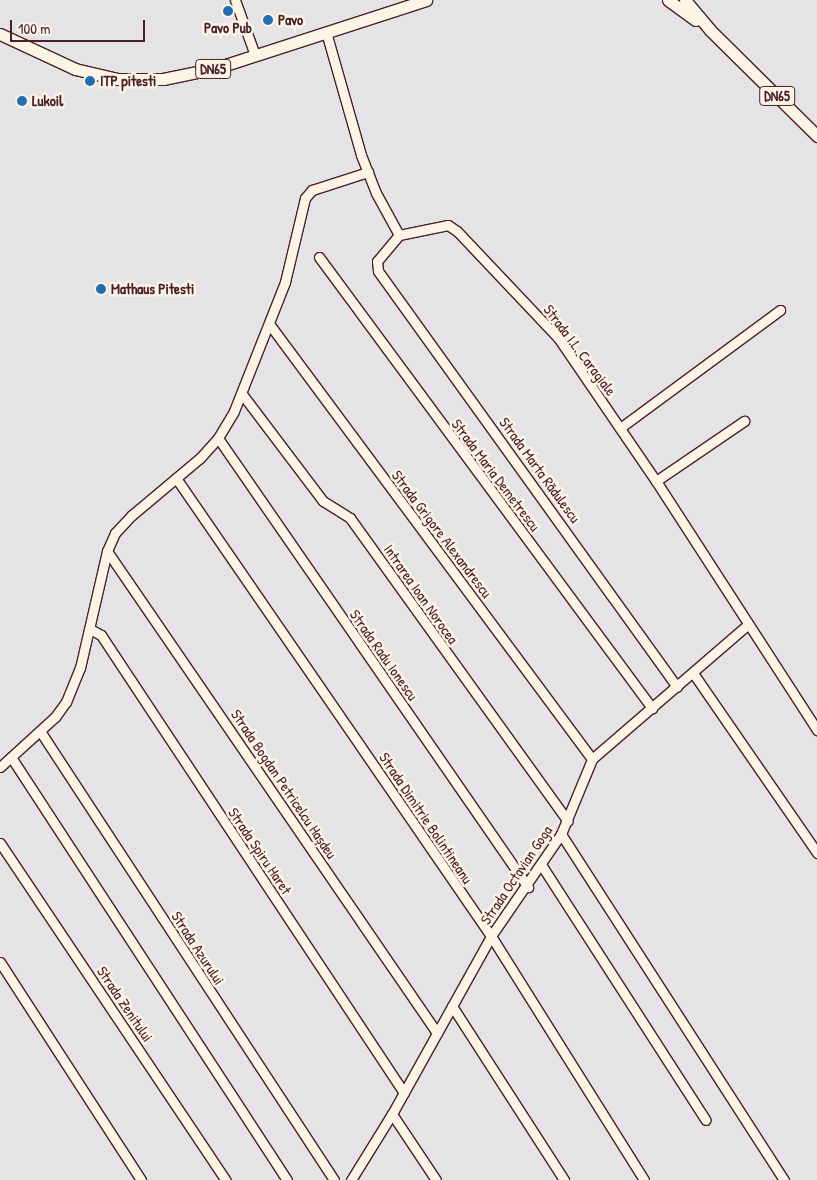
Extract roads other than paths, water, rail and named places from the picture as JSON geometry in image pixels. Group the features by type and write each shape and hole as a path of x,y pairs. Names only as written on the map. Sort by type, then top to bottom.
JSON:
{"main road":[{"name":"DN65","path":"0,34 75,70 132,80 186,76 426,0"},
{"name":"DN65","path":"668,0 710,30"},
{"name":"DN65","path":"685,0 710,30 817,136"}],"street":[{"path":"235,0 255,55"},
{"path":"326,32 368,172 399,235"},
{"path":"0,767 40,731 66,702 80,668 107,551 115,534 132,515 176,478 218,438 242,394 285,282 305,198 312,190 368,172"},
{"name":"Strada I.L. Caragiale","path":"399,235 448,225 458,231 559,339 656,481 747,625 817,730"},
{"name":"Strada Marta Rădulescu","path":"399,235 377,261 378,271 677,687"},
{"name":"Strada Maria Demetrescu","path":"319,257 652,708"},
{"path":"620,428 780,310"},
{"name":"Strada Grigore Alexandrescu","path":"270,325 592,759"},
{"name":"Intrarea Ioan Norocea","path":"242,394 323,501 350,518 568,821"},
{"path":"656,481 744,421"},
{"name":"Strada Radu Ionescu","path":"218,438 528,887"},
{"name":"Strada Dimitrie Bolintineanu","path":"176,478 491,936 644,1180"},
{"name":"Strada Bogdan Petricelcu Hașdeu","path":"107,551 437,1033"},
{"name":"Strada Octavian Goga","path":"352,1180 404,1093 491,936 528,887 562,834 584,772 592,759 747,625"},
{"name":"Strada Spiru Haret","path":"90,629 100,635 404,1093"},
{"path":"693,673 817,854"},
{"name":"Strada Azurului","path":"40,731 334,1180"},
{"path":"11,757 287,1180"},
{"path":"562,834 784,1180"},
{"name":"Strada Zenitului","path":"0,843 226,1180"},
{"path":"542,866 706,1120"},
{"path":"0,962 141,1180"},
{"path":"452,1006 564,1180"},
{"path":"392,1114 436,1180"}],"place":[{"name":"Pavo Pub","path":"228,11"},
{"name":"Pavo","path":"268,20"},
{"name":"ITP pitesti","path":"90,81"},
{"name":"Lukoil","path":"22,101"},
{"name":"Mathaus Pitesti","path":"101,289"}]}
